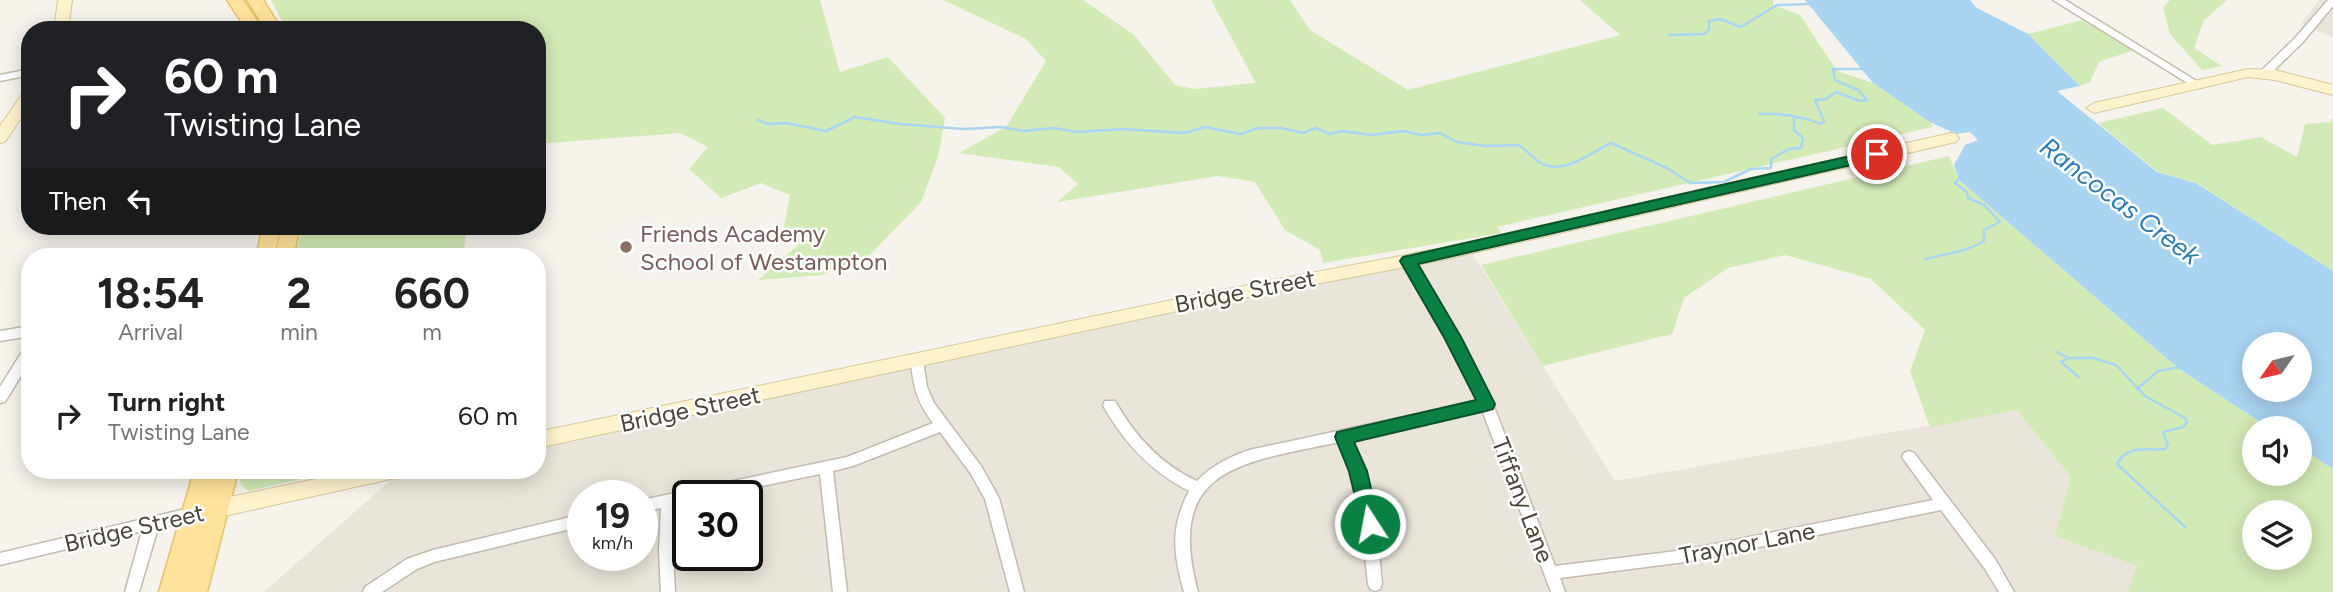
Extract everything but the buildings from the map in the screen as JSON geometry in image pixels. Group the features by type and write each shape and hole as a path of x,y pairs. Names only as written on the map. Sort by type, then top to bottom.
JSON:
{"main road":[{"path":"63,21 65,0"},
{"path":"235,0 249,21"},
{"path":"255,0 268,21"},
{"path":"2094,108 2248,73 2265,73 2333,90"},
{"path":"0,138 21,106"},
{"name":"Bridge Street","path":"546,438 1196,301 1408,261 1951,138"},
{"path":"172,592 203,479"},
{"path":"195,592 225,479"},
{"name":"Bridge Street","path":"194,513 354,479"}],"street":[{"path":"2058,0 2198,85"},
{"path":"2265,73 2331,5"},
{"path":"0,78 21,74"},
{"name":"Tiffany Lane","path":"1408,261 1453,337 1486,404 1558,592"},
{"path":"0,336 21,332"},
{"path":"917,361 920,387 941,426 976,470 992,498 1017,592"},
{"path":"0,398 21,364"},
{"path":"1191,592 1182,560 1180,532 1188,505 1197,488 1210,475 1235,461 1486,404"},
{"path":"1110,405 1132,440 1148,457 1175,477 1197,488"},
{"path":"762,480 871,455 941,426"},
{"path":"1344,437 1358,471 1367,506 1375,584"},
{"path":"1909,457 1990,564 2007,592"},
{"path":"826,466 841,592"},
{"path":"658,502 672,499"},
{"path":"668,592 666,551 669,500"},
{"name":"Traynor Lane","path":"1550,573 1685,556 1942,504"},
{"name":"Bridge Street","path":"0,559 194,513"},
{"path":"132,592 152,523"},
{"path":"370,592 412,564 433,556 567,524"}],"shaded area":[{"path":"2319,0 2333,0 2333,38 2301,23"},
{"path":"1469,248 1615,481 2017,410 2071,477 2055,536 2138,566 2128,592 264,592 392,479 546,479 546,438"}],"green space":[{"path":"271,0 820,0 840,72 888,57 945,118 938,157 921,202 866,259 822,275 758,280 798,245 784,228 790,195 761,183 721,198 689,169 708,147 680,133 546,143 546,21 282,21"},
{"path":"943,0 1083,0 1133,34 1175,85 1194,89 1256,83 1211,0 1290,0 1310,30 1408,90 1620,35 1580,0 1773,0 1773,5 1800,15 1837,71 1873,83 1930,122 1933,127 1497,227 1501,233 1323,263 1320,250 1285,230 1255,182 1218,176 1057,202 1078,184 1059,167 959,153 1006,127 1046,61 1026,39"},
{"path":"2170,0 2227,0 2204,20 2194,48 2222,66 2202,70 2170,34 2163,7"},
{"path":"2082,20 2134,50 2099,62 2090,82 2080,86 2028,34"},
{"path":"2163,108 2212,145 2261,137 2297,157 2305,124 2331,122 2333,118 2333,271 2197,183 2158,172 2098,123"},
{"path":"1949,156 1959,180 2178,368 2251,416 2242,416 2242,486 2312,486 2312,455 2333,469 2333,592 2128,592 2137,566 2055,536 2071,477 2017,410 1930,427 1910,371 1925,330 1871,279 1785,255 1728,268 1684,298 1672,334 1543,366 1481,265"},
{"path":"301,235 466,235 464,248 297,248"},
{"path":"240,479 301,479 248,491 241,485"}],"water":[{"name":"Rancocas Creek","path":"1805,0 1970,0 1977,8 2028,34 2080,86 2057,91 2157,172 2196,183 2333,271 2333,469 2312,455 2312,416 2251,416 2178,368 1959,180 1954,165 1965,145 1978,140 1970,132 1956,134 1930,122 1873,83"}],"waterway":[{"path":"1669,35 1704,34 1709,30 1709,21 1720,19 1741,27 1777,5 1810,4"},
{"path":"1759,114 1790,116 1821,124 1824,121 1815,100 1826,99 1836,92 1860,101 1867,100 1858,90 1835,80 1833,69 1865,69"},
{"path":"758,120 768,124 786,123 826,131 855,117 900,124 963,129 1001,127 1024,131 1054,128 1077,132 1123,129 1184,133 1205,127 1241,134 1258,128 1281,128 1303,133 1316,128 1330,134 1342,131 1371,135 1403,131 1421,135 1440,133 1457,142 1485,146 1519,145 1541,163 1559,167 1578,161 1611,143 1667,168 1690,183 1724,182 1751,169 1771,168 1771,159 1789,149 1801,148 1803,138 1794,130 1794,118"},
{"path":"1925,259 1977,245 1984,241 1984,230 2000,222 1984,205 1968,198 1967,192 1955,183 1959,179"},
{"path":"2057,352 2068,358"},
{"path":"2068,358 2093,358 2116,365 2138,388"},
{"path":"2068,358 2061,362 2079,377"},
{"path":"2138,388 2158,371 2180,367"},
{"path":"2138,388 2145,396 2185,418 2187,422 2183,427 2163,432 2168,445 2165,449 2132,451 2126,453 2117,464 2185,527"}],"place":[{"name":"Friends Academy School of Westampton","path":"626,247"}],"route":[{"path":"1370,524 1358,471 1344,437 1486,404 1453,337 1408,261 1877,154"}]}
